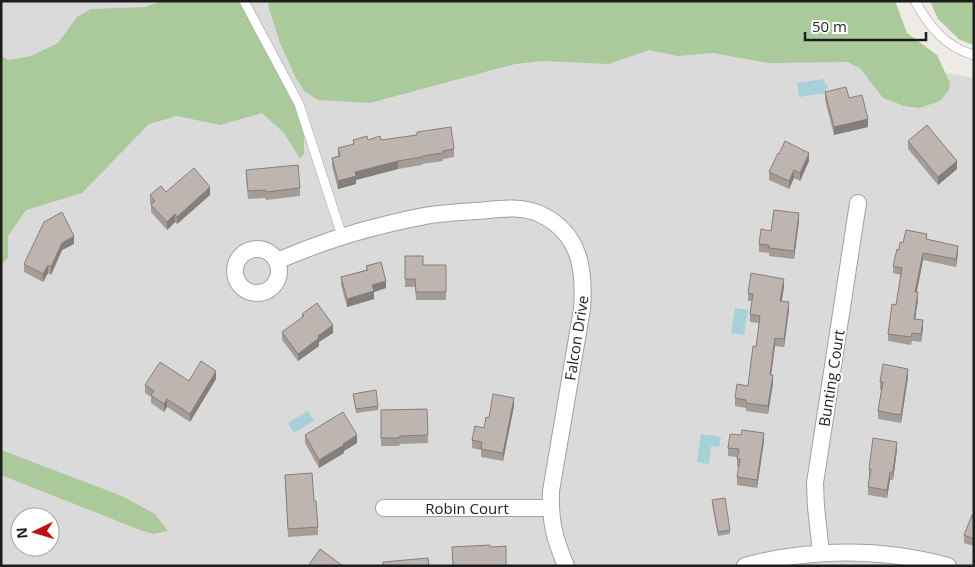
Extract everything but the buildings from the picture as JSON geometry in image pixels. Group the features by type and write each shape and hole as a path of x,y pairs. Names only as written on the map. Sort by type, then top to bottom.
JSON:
{"street":[{"name":"Bunting Court","path":"821,553 815,483 858,203"},
{"name":"Falcon Drive","path":"277,261 342,236 424,216 515,208 541,214 565,232 579,257 583,290 582,309 554,470 550,508 555,539 566,566"},
{"name":"Robin Court","path":"384,508 550,508"},
{"path":"745,566 794,556 821,553 880,554 948,566"}],"lane":[{"path":"244,1 299,104 327,195 342,236"},
{"path":"915,1 924,18 942,39 964,53 974,55"}],"shaded area":[{"path":"1,1 527,1 974,78 974,566 1,566"}],"green space":[{"path":"162,1 238,1 266,43 291,95 304,132 304,154 300,159 284,133 262,113 220,125 177,116 149,124 82,193 26,210 8,236 8,258 3,263 1,262 1,54 9,60 31,56 58,43 77,17 91,9 145,7"},
{"path":"269,1 895,1 907,33 937,55 950,83 949,90 940,101 919,108 904,106 883,98 860,68 847,62 768,63 713,53 677,56 649,50 609,64 543,61 515,64 370,103 318,100 304,91 296,78 280,43 268,5"},
{"path":"930,1 974,1 974,45 960,40 938,19"},
{"path":"1,450 122,496 155,514 168,531 154,534 140,530 1,475"}],"water":[{"path":"824,79 828,89 826,89 826,93 799,97 797,83"},
{"path":"735,308 748,310 744,335 731,333"},
{"path":"308,411 314,421 294,433 288,423"},
{"path":"701,434 721,437 719,447 711,446 709,464 697,462"}]}
